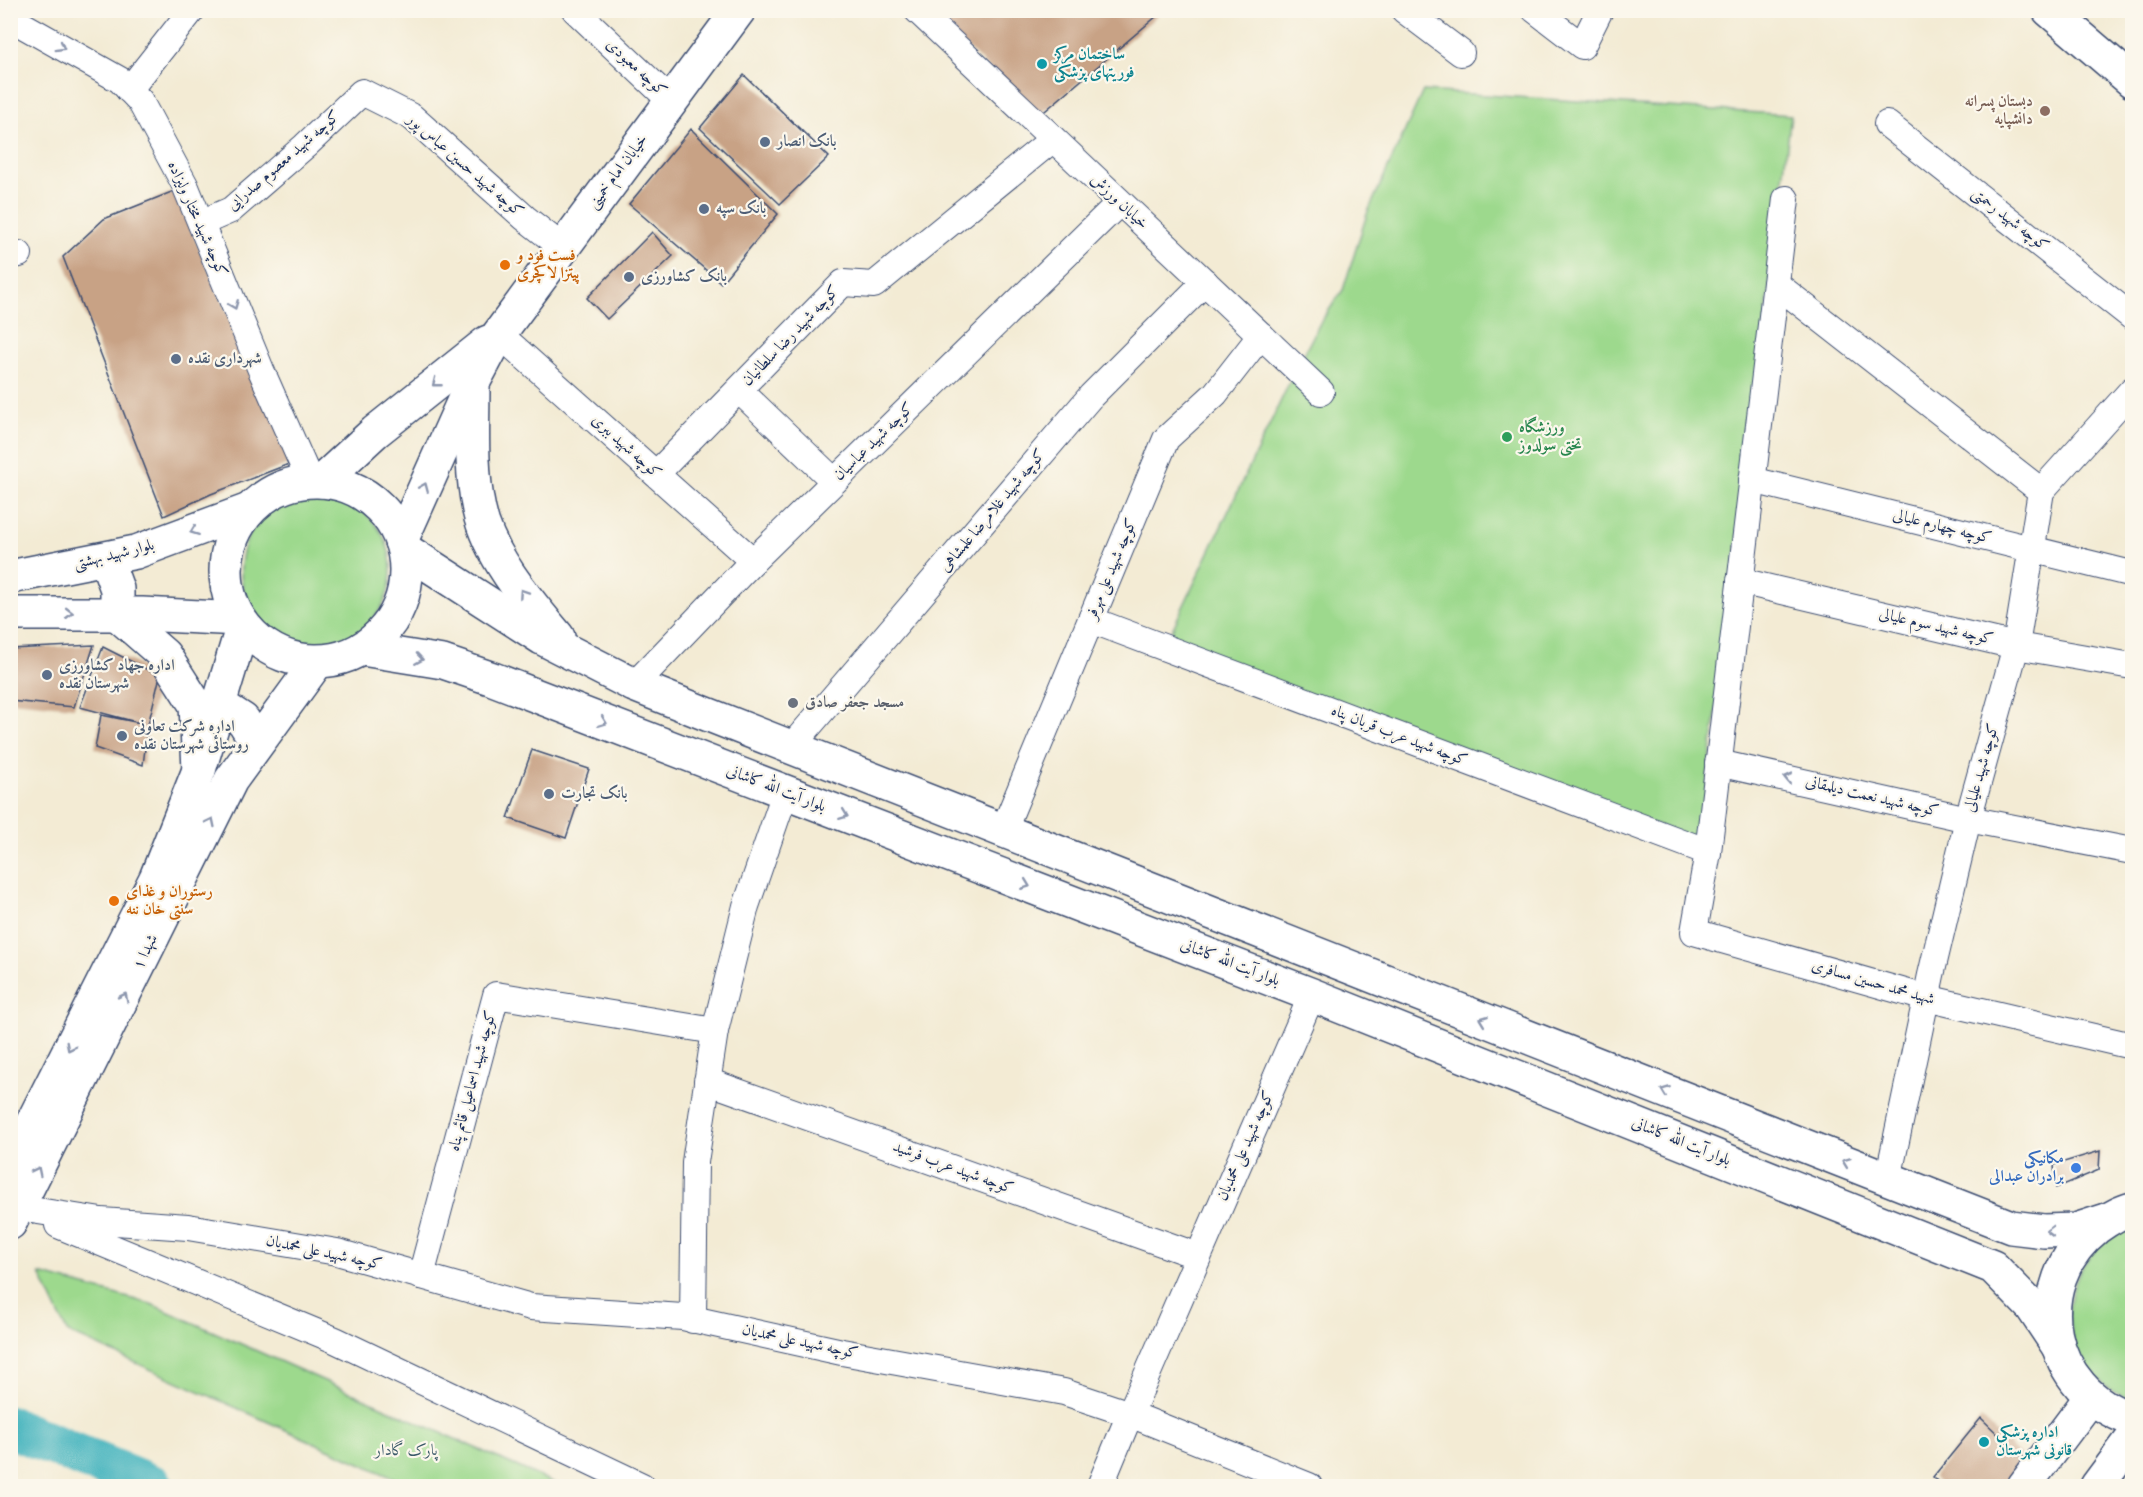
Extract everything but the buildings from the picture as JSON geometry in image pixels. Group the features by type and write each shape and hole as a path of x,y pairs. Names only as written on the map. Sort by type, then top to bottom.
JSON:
{"main road":[{"name":"خیابان امام خمینی","path":"499,334 739,10"},
{"path":"2049,10 2133,81"},
{"path":"316,481 499,334"},
{"path":"402,545 472,382 499,334"},
{"path":"472,382 473,468 479,512 494,549 528,602 573,654"},
{"path":"316,481 343,484 362,493 378,506 392,522 402,545 406,572 403,595 394,616 380,635 362,649 333,660 317,662 296,659 276,652 258,641 241,622 229,598 225,575 227,551 235,530 249,510 277,490 293,484 316,481"},
{"name":"بلوار شهید بهشتی","path":"10,577 136,552 249,510"},
{"path":"402,545 542,638 634,685 1933,1197 2011,1227 2044,1231 2076,1230 2120,1214"},
{"path":"106,559 117,589 117,614 164,655 196,705 199,771"},
{"path":"10,614 117,614 241,622"},
{"name":"شهدا ۱","path":"10,1167 156,878 199,771 241,622"},
{"name":"بلوار آیت الله کاشانی","path":"362,649 443,662 493,679 1312,995 1993,1267 2032,1307 2058,1346"},
{"name":"شهدا ۱","path":"15,1216 231,780 317,662"},
{"path":"216,712 230,711 243,720 253,740 249,754"},
{"path":"681,752 699,711"},
{"path":"1891,1226 1911,1227 1930,1215 1933,1197"},
{"path":"2120,1214 2084,1238 2067,1261 2056,1288 2053,1317 2058,1346 2071,1374 2091,1397 2116,1413 2133,1419"},
{"path":"2024,1486 2091,1397"},
{"path":"2097,1486 2133,1439"}],"street":[{"path":"129,90 192,10"},
{"name":"کوچه معبودی","path":"575,10 671,101"},
{"name":"خیابان ورزش","path":"916,10 1322,392"},
{"path":"1404,10 1461,53"},
{"path":"1535,10 1582,46 1600,10"},
{"name":"کوچه شهید مختار ولیزاده","path":"10,18 120,81 140,101 185,185 261,370 316,481"},
{"name":"کوچه شهید معصوم صدرایی","path":"201,223 231,210 362,92"},
{"name":"کوچه شهید حسین عباس پور","path":"362,92 412,117 525,218 562,247"},
{"name":"کوچه شهید رحمتی","path":"1887,124 2133,317"},
{"name":"کوچه شهید رضا سلطانیان","path":"656,474 843,283 874,285 1053,139"},
{"path":"1708,852 1786,199"},
{"name":"کوچه شهید عباسیان","path":"634,685 753,561 1119,203"},
{"name":"کوچه شهید غلامرضا علمشاهی","path":"791,747 1091,396 1205,282"},
{"path":"1776,284 2040,491 2133,390"},
{"name":"کوچه شهید ببری","path":"499,334 753,561"},
{"name":"کوچه شهید علی مهرفر","path":"1003,831 1166,439 1215,394 1261,335"},
{"path":"739,390 834,481"},
{"name":"کوچه چهارم علیالی","path":"1752,480 2133,574"},
{"name":"کوچه شهید علیالی","path":"1888,1179 1926,998 1968,819 2016,646 2040,491"},
{"name":"کوچه شهید سوم علیالی","path":"1740,581 2016,646 2133,666"},
{"name":"کوچه شهید عرب قربان پناه","path":"1091,620 1708,852"},
{"name":"کوچه شهید نعمت دیلمقانی","path":"1719,763 1968,819 2133,851"},
{"path":"693,1320 695,1162 715,1031 746,906 785,793"},
{"name":"شهید محمد حسین مسافری","path":"1708,852 1694,932 1926,998 2133,1046"},
{"name":"کوچه شهید اسماعیل قائم پناه","path":"421,1276 496,995 715,1031"},
{"name":"کوچه شهید علی محمدیان","path":"15,1216 188,1227 337,1252 531,1307 693,1320 842,1352 1064,1392 1130,1414 1312,995"},
{"name":"کوچه شهید عرب فرشید","path":"707,1081 1198,1256"},
{"path":"15,1216 335,1340 642,1486"},
{"path":"1100,1486 1130,1414 1308,1486"}],"green space":[{"name":"ورزشگاه تختی سولدوز","path":"1423,91 1791,115 1700,841 1164,647 1293,375 1320,323 1343,290 1367,214"},
{"path":"316,495 345,501 369,517 385,541 391,570 385,599 369,623 345,639 316,645 287,639 263,623 247,599 241,570 247,541 263,517 287,501"},
{"path":"2132,1228 2132,1399 2106,1386 2085,1364 2073,1341 2069,1321 2070,1301 2075,1282 2084,1264 2097,1248 2113,1236"},
{"name":"پارک گادار","path":"40,1274 151,1304 561,1486 411,1486 67,1332"}],"waterway":[{"path":"10,1427 153,1486"}],"place":[{"name":"ساختمان مرکز فوریتهای پزشکی","path":"1042,64"},
{"name":"دبستان پسرانه دانشپایه","path":"2045,111"},
{"name":"بانک انصار","path":"765,142"},
{"name":"بانک سپه","path":"704,209"},
{"name":"فست فود و پیتزا لاکچری","path":"505,265"},
{"name":"بانک کشاورزی","path":"629,277"},
{"name":"شهرداری نقده","path":"176,359"},
{"name":"ورزشگاه تختی سولدوز","path":"1507,437"},
{"name":"اداره جهاد کشاورزی شهرستان نقده","path":"47,675"},
{"name":"مسجد جعفر صادق","path":"793,703"},
{"name":"اداره شرکت تعاونی روستائی شهرستان نقده","path":"122,736"},
{"name":"بانک تجارت","path":"549,794"},
{"name":"رستوران و غذای سنتی خان ننه","path":"114,901"},
{"name":"مکانیکی برادران عبدالی","path":"2076,1168"},
{"name":"اداره پزشکی قانونی شهرستان","path":"1984,1442"}]}
